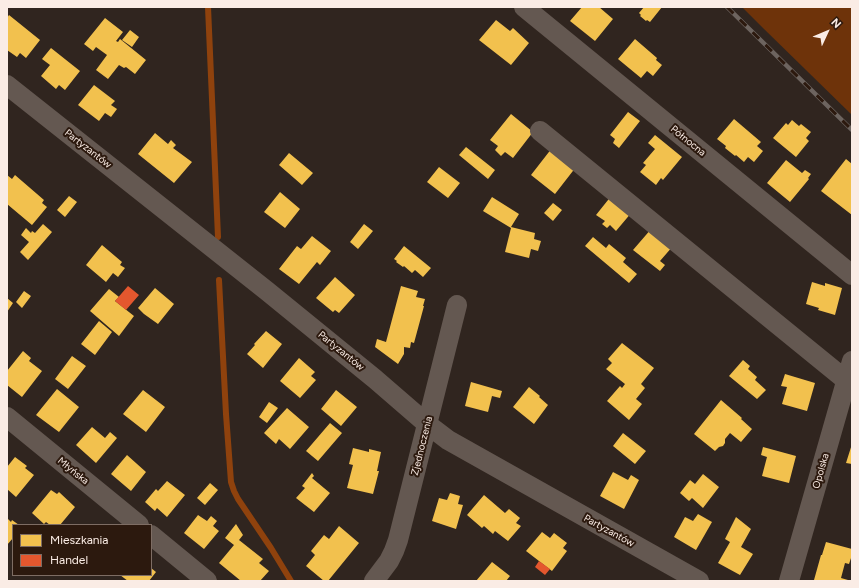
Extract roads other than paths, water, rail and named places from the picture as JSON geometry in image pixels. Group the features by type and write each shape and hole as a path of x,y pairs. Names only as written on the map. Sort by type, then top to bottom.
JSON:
{"street":[{"name":"Północna","path":"524,7 852,274"},
{"name":"Partyzantów","path":"7,85 267,291 448,440 699,581"},
{"path":"540,131 847,381"},
{"name":"Zjednoczenia","path":"374,581 389,561 398,540 457,305"},
{"name":"Opolska","path":"789,581 852,361"},
{"name":"Młyńska","path":"7,417 138,524"},
{"path":"152,536 207,581"}],"waterway":[{"path":"208,7 218,237"},
{"path":"219,280 231,482 238,499 291,581"}],"railway":[{"path":"727,7 852,130"}]}
